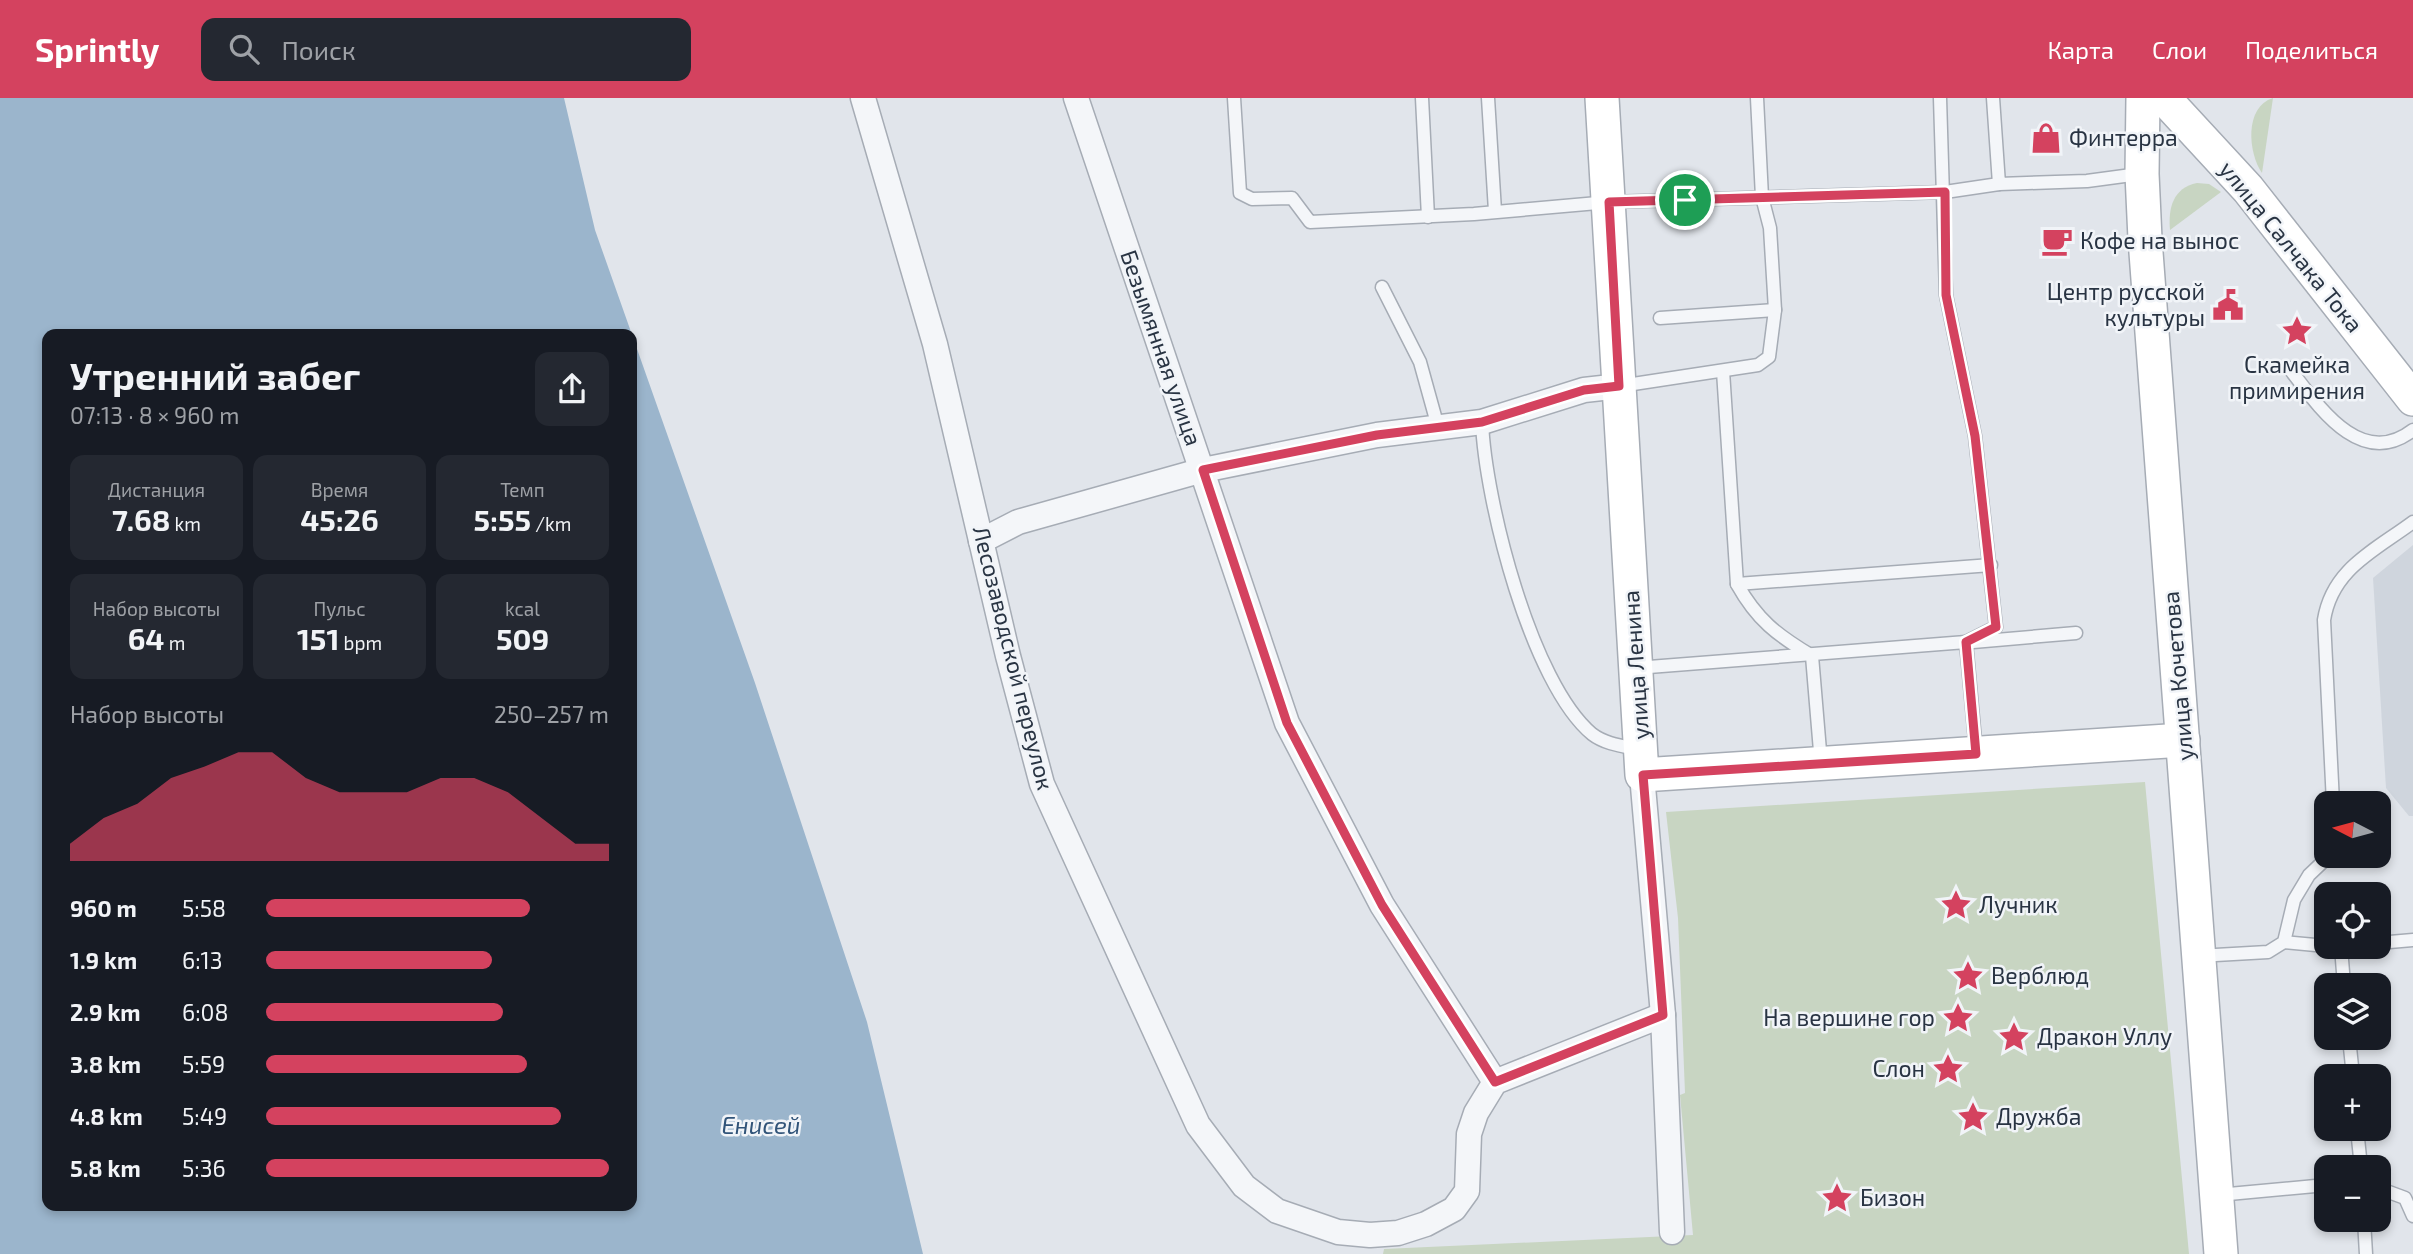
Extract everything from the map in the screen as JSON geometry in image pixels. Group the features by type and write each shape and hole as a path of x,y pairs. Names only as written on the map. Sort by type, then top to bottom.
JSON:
{"street":[{"name":"Лесозаводской переулок","path":"863,98 935,344 1042,784 1198,1125 1244,1186 1277,1211 1338,1233 1398,1233 1426,1224 1454,1209 1467,1191 1469,1134 1476,1112 1495,1082"},
{"name":"Безымянная улица","path":"1076,98 1287,723 1382,905 1495,1082"},
{"name":"улица Ленина","path":"1602,98 1642,762 1663,1015 1672,1233"},
{"name":"улица Кочетова","path":"2143,98 2142,174 2221,1254"},
{"name":"улица Салчака Тока","path":"2164,98 2248,189 2413,399"},
{"path":"981,541 1018,523 1203,470 1377,435 1482,422 1584,390 1619,386"},
{"path":"1642,762 1821,764 2183,740"},
{"path":"1495,1082 1663,1015"}],"lane":[{"path":"1234,98 1240,193 1252,199 1292,198 1310,222 1428,217 1609,202 1945,192 1999,184 2087,181 2142,174"},
{"path":"1422,98 1428,217"},
{"path":"1488,98 1494,211"},
{"path":"1619,386 1758,365 1769,357 1775,310 1770,228 1762,197 1757,98"},
{"path":"1940,98 1945,192 1946,295 1975,436 1996,627 1966,642"},
{"path":"1993,98 1999,184"},
{"path":"1382,287 1420,362 1438,427"},
{"path":"1660,318 1775,310"},
{"path":"2289,368 2329,420 2348,434 2388,441 2413,430"},
{"path":"1723,371 1737,584 1752,611 1778,635 1812,656"},
{"path":"1482,422 1483,444 1509,561 1532,641 1556,688 1592,733 1642,762"},
{"path":"2332,791 2324,620 2328,598 2337,581 2353,566 2413,522"},
{"path":"1737,584 1991,565"},
{"path":"1636,668 2076,633"},
{"path":"1966,642 1976,754"},
{"path":"1812,656 1821,764"},
{"path":"2284,942 2294,900 2317,868"},
{"path":"2391,942 2413,940"},
{"path":"2198,956 2268,952 2284,942 2314,945"},
{"path":"2217,1195 2314,1186"},
{"path":"2391,1193 2404,1198 2413,1216"},
{"path":"2364,1232 2365,1254"}],"shaded area":[{"path":"2413,545 2413,816 2409,816 2386,788 2373,578"}],"green space":[{"path":"2273,98 2262,173 2254,154 2251,131 2257,111"},
{"path":"2197,183 2209,184 2221,192 2170,230 2171,207 2177,194"},
{"path":"2145,782 2189,1254 1383,1254 1384,1249 1693,1235 1680,1095 1685,1093 1678,918 1666,812"}],"water":[{"name":"Енисей","path":"0,98 564,98 595,230 630,329 42,329 42,1211 637,1211 637,349 755,683 867,1022 923,1254 0,1254"}],"place":[{"name":"Финтерра","path":"2046,138"},
{"name":"Кофе на вынос","path":"2057,241"},
{"name":"Центр русской культуры","path":"2228,305"},
{"name":"Скамейка примирения","path":"2297,331"},
{"name":"Лучник","path":"1956,905"},
{"name":"Верблюд","path":"1968,976"},
{"name":"На вершине гор","path":"1958,1018"},
{"name":"Дракон Уллу","path":"2014,1037"},
{"name":"Слон","path":"1948,1069"},
{"name":"Дружба","path":"1973,1117"},
{"name":"Бизон","path":"1837,1198"}],"route":[{"path":"1945,192 1946,295 1975,436 1996,627 1966,642 1976,754 1643,775 1663,1015 1495,1082 1382,905 1287,723 1203,470 1377,435 1482,422 1584,390 1619,386 1609,202 1685,200 1945,192"}]}
